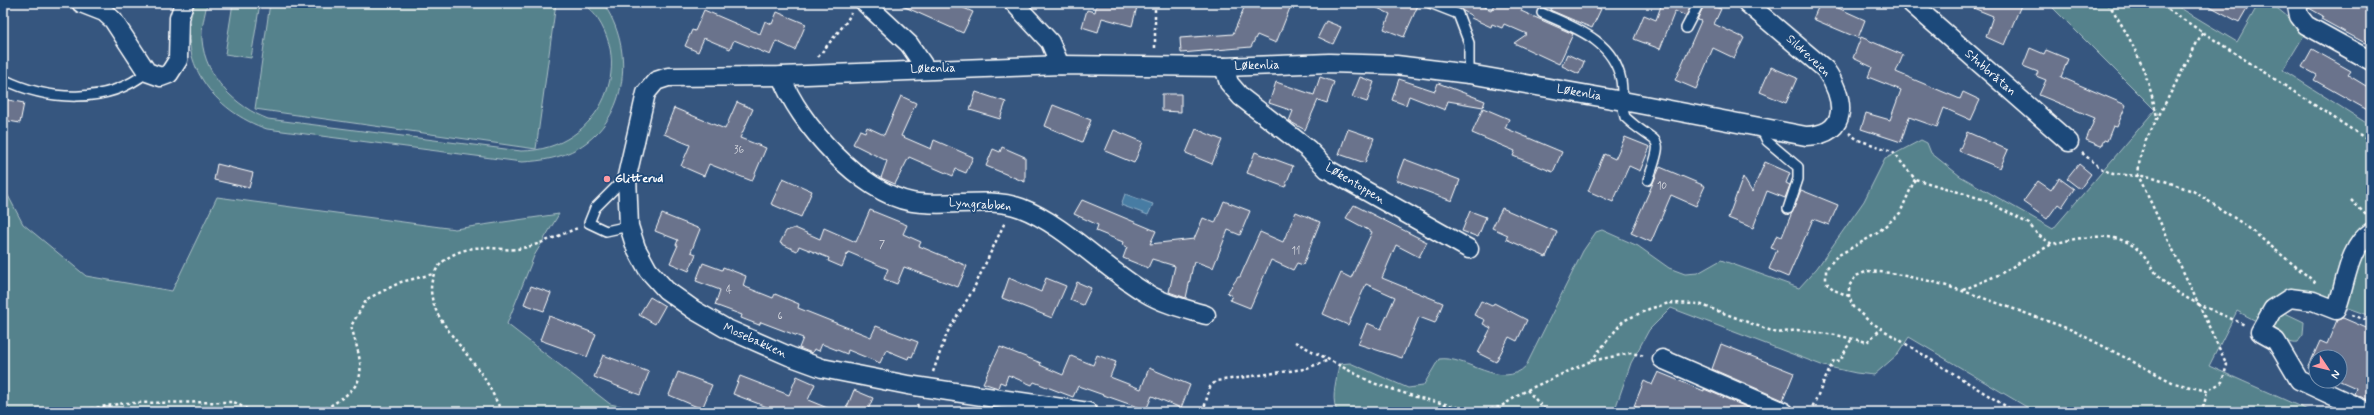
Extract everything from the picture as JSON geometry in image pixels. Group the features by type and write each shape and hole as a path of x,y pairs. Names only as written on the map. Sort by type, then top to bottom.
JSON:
{"street":[{"path":"81,3 104,12 113,20 147,72 161,77 169,74 175,67 178,60 179,18 184,3"},
{"path":"1014,3 1050,42 1060,65"},
{"name":"Sildreveien","path":"1747,3 1829,75 1839,94 1841,106 1836,124"},
{"name":"Stubbråtan","path":"1911,3 2069,142"},
{"path":"2296,4 2299,16 2306,25 2371,61"},
{"path":"859,5 909,44 926,69"},
{"name":"Løkenlia","path":"668,77 781,76 926,69 1060,65 1224,67 1329,63 1396,65 1469,74 1760,126 1806,136 1819,135 1827,132 1836,124"},
{"name":"Løkentoppen","path":"1224,67 1229,83 1241,97 1308,149 1327,169 1469,250"},
{"name":"Lyngrabben","path":"781,76 787,94 800,115 863,180 889,195 913,202 1009,206 1021,208 1055,227 1147,294 1166,303 1206,315"},
{"name":"Mosebakken","path":"668,77 656,81 646,93 627,176 629,226 636,248 648,270 666,290 694,310 725,328 789,356 822,368 927,388 1088,412"},
{"path":"2368,412 2299,380 2276,341 2260,332 2273,309 2290,298 2313,301 2336,310 2341,298 2344,277 2354,253 2370,224"},
{"path":"1662,359 1784,412"}],"lane":[{"path":"1430,3 1458,14 1469,43 1469,74"},
{"path":"1686,28 1699,3"},
{"path":"1542,13 1585,32 1607,49 1616,64 1621,79 1623,101 1622,110 1625,116 1654,138 1658,145 1658,154 1648,180"},
{"path":"3,79 40,93 72,95 118,89 137,80 147,72"},
{"path":"1760,126 1767,141 1798,167 1798,179 1788,209"},
{"path":"627,176 595,208 589,223 606,231 629,226"}],"path":[{"path":"1154,65 1155,3"},
{"path":"2108,3 2138,55 2148,80 2156,118"},
{"path":"2158,3 2371,142"},
{"path":"809,74 823,50 859,5"},
{"path":"2015,412 1870,321 1853,307 1849,296 1849,286 1856,276 1868,271 1891,273 1934,282 2072,330 2174,383 2207,391 2222,382 2227,365 2138,175 2140,157 2156,118 2203,31"},
{"path":"1836,124 1858,140 1892,151 1914,179 1985,200 2028,224 2038,235 2052,244"},
{"path":"2069,142 2102,169 2113,174 2138,175 2167,180 2193,191 2245,226 2318,285 2341,298"},
{"path":"1849,296 1834,290 1826,282 1826,269 1837,256 1890,224 1900,213 1914,179"},
{"path":"2351,200 2370,224"},
{"path":"927,388 947,333 973,290 1003,228 1009,206"},
{"path":"502,412 481,374 440,317 431,291 433,274 440,262 452,253 471,248 517,249 543,242 589,223"},
{"path":"1963,291 1998,275 2052,244 2072,239 2118,238 2136,248 2166,284 2197,302 2260,332"},
{"path":"320,412 349,395 361,378 359,354 351,326 367,299 401,282 433,274"},
{"path":"1590,361 1623,321 1649,309 1669,303 1699,304 1777,333 1796,330 1852,338 1867,342 1882,328"},
{"path":"1810,412 1834,360 1840,361 1852,338"},
{"path":"1295,342 1373,383 1416,398 1478,412 1500,408 1527,390 1590,361 1631,353 1662,359"},
{"path":"1203,412 1210,387 1216,381 1304,369 1329,360"},
{"path":"1527,390 1547,412"},
{"path":"2199,412 2204,405 2207,391"},
{"path":"73,412 124,402 234,402 252,412"}],"green space":[{"path":"195,3 207,3 202,40 204,54 216,78 224,89 245,107 268,119 521,151 549,147 572,136 591,119 604,98 611,74 610,49 601,25 584,3 603,3 613,21 620,41 623,61 622,82 617,101 608,119 595,135 572,151 558,157 537,161 522,162 267,129 248,121 231,110 216,97 203,81 194,63 190,44 190,24"},
{"path":"233,3 260,3 251,58 225,54"},
{"path":"270,3 556,3 536,149 255,109"},
{"path":"2048,3 2172,3 2237,42 2259,3 2271,3 2306,32 2283,70 2371,126 2371,316 2321,298 2280,294 2260,323 2237,311 2209,366 2312,412 2035,412 1909,337 1898,354 1874,375 1856,373 1824,366 1671,308 1649,330 1631,363 1614,412 1344,412 1336,409 1334,393 1339,364 1350,363 1408,388 1423,386 1439,359 1450,359 1495,374 1506,375 1516,373 1526,366 1583,251 1596,232 1602,230 1638,246 1669,268 1685,274 1698,273 1721,260 1799,288 1817,268 1864,201 1885,159 1921,140 1927,143 1931,153 1960,176 2053,229 2155,110"},
{"path":"3,186 23,224 86,276 172,291 217,197 455,229 559,214 534,256 507,324 610,404 650,412 3,412"},
{"path":"2283,312 2304,322 2303,335 2297,343 2288,342 2280,336 2274,328 2272,319"}],"water":[{"path":"1125,194 1153,204 1148,215 1121,205"}],"building":[{"path":"896,3 952,3 973,12 963,33"},
{"path":"1097,3 1138,3 1132,26 1102,18 1098,32 1082,27 1087,10 1095,12"},
{"path":"1246,3 1292,3 1276,43 1257,35 1251,47 1181,53 1180,38 1233,34"},
{"path":"1367,3 1419,3 1404,37 1384,29 1390,14"},
{"path":"1446,3 1476,3 1491,10 1495,3 1525,3 1521,11 1573,34 1559,64 1514,43 1527,34 1504,24 1502,28 1492,24 1491,27 1471,18 1472,16"},
{"path":"1554,3 1588,3 1601,9 1592,28 1550,10"},
{"path":"1656,3 1692,3 1686,16 1675,11 1660,49 1634,39 1644,15 1656,20 1661,6"},
{"path":"1705,3 1721,9 1714,24 1744,38 1734,58 1713,48 1696,89 1675,80 1701,21 1697,20"},
{"path":"1820,3 1827,3 1865,20 1858,38 1813,19"},
{"path":"1961,3 2022,3 2004,45 1986,37 1993,16"},
{"path":"2204,3 2250,3 2239,22"},
{"path":"2310,3 2361,3 2371,8 2371,42 2367,40 2365,43 2321,19 2323,16 2309,8"},
{"path":"704,10 760,34 765,21 772,24 777,12 806,24 795,50 776,41 770,55 734,40 730,49 704,38 698,52 685,46 692,30 695,31"},
{"path":"1326,21 1341,27 1333,44 1318,37"},
{"path":"1861,37 1903,55 1896,72 1960,99 1963,92 1980,100 1971,120 1944,108 1937,127 1909,117 1901,142 1861,129 1866,113 1890,120 1901,90 1868,77 1872,67 1853,58"},
{"path":"2030,48 2044,54 2046,50 2068,59 2061,77 2126,105 2117,127 2113,126 2107,141 2104,140 2101,146 2086,140 2095,118 2039,95 2046,80 2036,76 2038,72 2023,66"},
{"path":"2312,49 2351,71 2348,75 2371,89 2371,112 2314,80 2317,75 2302,67"},
{"path":"1567,54 1584,62 1579,74 1562,66"},
{"path":"1771,67 1797,78 1786,103 1760,92"},
{"path":"1320,77 1334,82 1327,103 1318,100 1305,130 1289,121 1293,111 1269,103 1276,82 1314,95"},
{"path":"1360,77 1374,82 1367,102 1352,97"},
{"path":"1399,79 1435,91 1438,83 1485,101 1483,107 1448,101 1445,110 1409,96 1406,105 1392,100"},
{"path":"976,92 1006,102 1000,119 970,110"},
{"path":"1162,94 1181,94 1181,112 1162,111"},
{"path":"901,96 916,103 901,136 931,149 934,140 973,157 966,173 956,169 953,176 909,157 895,184 881,178 887,161 853,144 860,130 865,132 867,127 884,135"},
{"path":"3,99 24,103 20,123 3,120"},
{"path":"737,102 753,109 740,138 766,148 752,181 709,164 704,176 681,166 690,145 664,134 674,108 725,129"},
{"path":"1053,105 1091,120 1082,142 1045,126"},
{"path":"1483,108 1509,119 1505,128 1562,152 1553,172 1513,156 1515,151 1472,133"},
{"path":"1196,129 1222,140 1212,164 1186,153"},
{"path":"1348,129 1374,138 1365,163 1339,154"},
{"path":"1114,130 1143,142 1134,163 1105,151"},
{"path":"1967,132 2008,150 2000,168 1959,151"},
{"path":"1625,137 1650,147 1640,171 1629,166 1613,202 1588,191 1604,154 1615,159"},
{"path":"1002,147 1025,157 1025,182 986,166 993,149 1000,152"},
{"path":"1255,152 1293,166 1285,187 1247,173"},
{"path":"1404,159 1460,180 1452,201 1396,180"},
{"path":"1765,162 1790,173 1786,183 1790,185 1785,198 1767,191 1753,228 1728,218 1743,177 1752,192"},
{"path":"217,164 253,173 249,188 214,180"},
{"path":"2079,164 2091,174 2080,189 2067,179"},
{"path":"1660,167 1705,186 1696,206 1671,195 1651,242 1631,233"},
{"path":"783,178 812,191 801,217 771,204"},
{"path":"2059,178 2074,189 2062,207 2058,204 2047,219 2023,202 2038,181 2051,190"},
{"path":"1801,190 1838,205 1829,225 1813,219 1788,277 1769,269 1777,250 1771,248 1777,235 1782,237"},
{"path":"1082,200 1156,231 1150,244 1194,239 1203,218 1215,223 1224,201 1250,211 1240,235 1228,230 1213,268 1194,261 1186,298 1169,292 1175,266 1152,259 1148,268 1123,258 1127,247 1122,245 1123,242 1096,231 1098,225 1074,214"},
{"path":"1354,205 1427,242 1419,257 1396,245 1382,278 1443,303 1435,323 1419,317 1402,358 1358,344 1367,323 1381,329 1395,297 1366,284 1348,325 1323,314 1341,273 1351,278 1372,232 1346,218"},
{"path":"1502,208 1557,232 1546,257 1506,239 1508,235 1492,228"},
{"path":"870,210 907,225 903,234 921,242 919,246 967,266 958,287 904,267 897,284 884,279 888,269 848,252 842,267 828,261 829,258 799,246 797,251 780,243 786,231 795,228 820,239 824,228 856,242"},
{"path":"1470,211 1486,217 1478,237 1462,231"},
{"path":"1296,212 1320,222 1303,265 1297,263 1293,270 1271,260 1250,308 1230,300 1232,296 1227,293 1238,277 1240,277 1260,232 1283,242"},
{"path":"662,214 700,229 691,252 696,254 689,271 670,263 678,245 676,245 678,240 655,231"},
{"path":"703,263 722,270 723,267 746,276 743,286 773,298 775,294 799,304 798,308 871,337 876,326 918,342 912,357 909,356 908,359 886,350 880,363 848,350 847,354 822,344 819,351 814,349 812,353 799,348 803,338 761,322 759,325 741,318 742,315 715,305 720,290 696,281"},
{"path":"1009,278 1041,292 1046,278 1066,286 1052,318 1002,298"},
{"path":"1077,282 1091,288 1083,305 1070,300"},
{"path":"531,286 551,293 544,311 524,304"},
{"path":"650,297 665,306 655,324 639,315"},
{"path":"1481,301 1492,306 1494,303 1527,320 1517,341 1509,337 1496,362 1478,353 1491,328 1483,324 1485,320 1474,315"},
{"path":"549,316 596,334 587,357 540,340"},
{"path":"2343,318 2371,330 2371,401 2354,394 2356,388 2348,384 2348,349 2316,349 2320,341 2327,344 2337,320"},
{"path":"1721,344 1794,373 1783,400 1712,369"},
{"path":"1000,347 1041,363 1040,365 1063,375 1071,356 1093,365 1097,355 1116,362 1110,377 1141,389 1149,368 1190,385 1181,408 1152,396 1146,410 1078,386 1073,397 1034,382 1032,385 1008,375 1005,384 1000,382 998,388 983,383"},
{"path":"603,355 649,372 640,395 594,377"},
{"path":"678,372 712,385 702,409 669,395"},
{"path":"1658,372 1704,391 1704,389 1758,412 1647,412 1634,406 1644,381 1652,385"},
{"path":"740,376 789,395 797,376 815,384 808,400 837,412 780,412 733,394"},
{"path":"854,390 873,398 867,412 845,412"}],"place":[{"name":"Glitterud","path":"607,179"}]}
